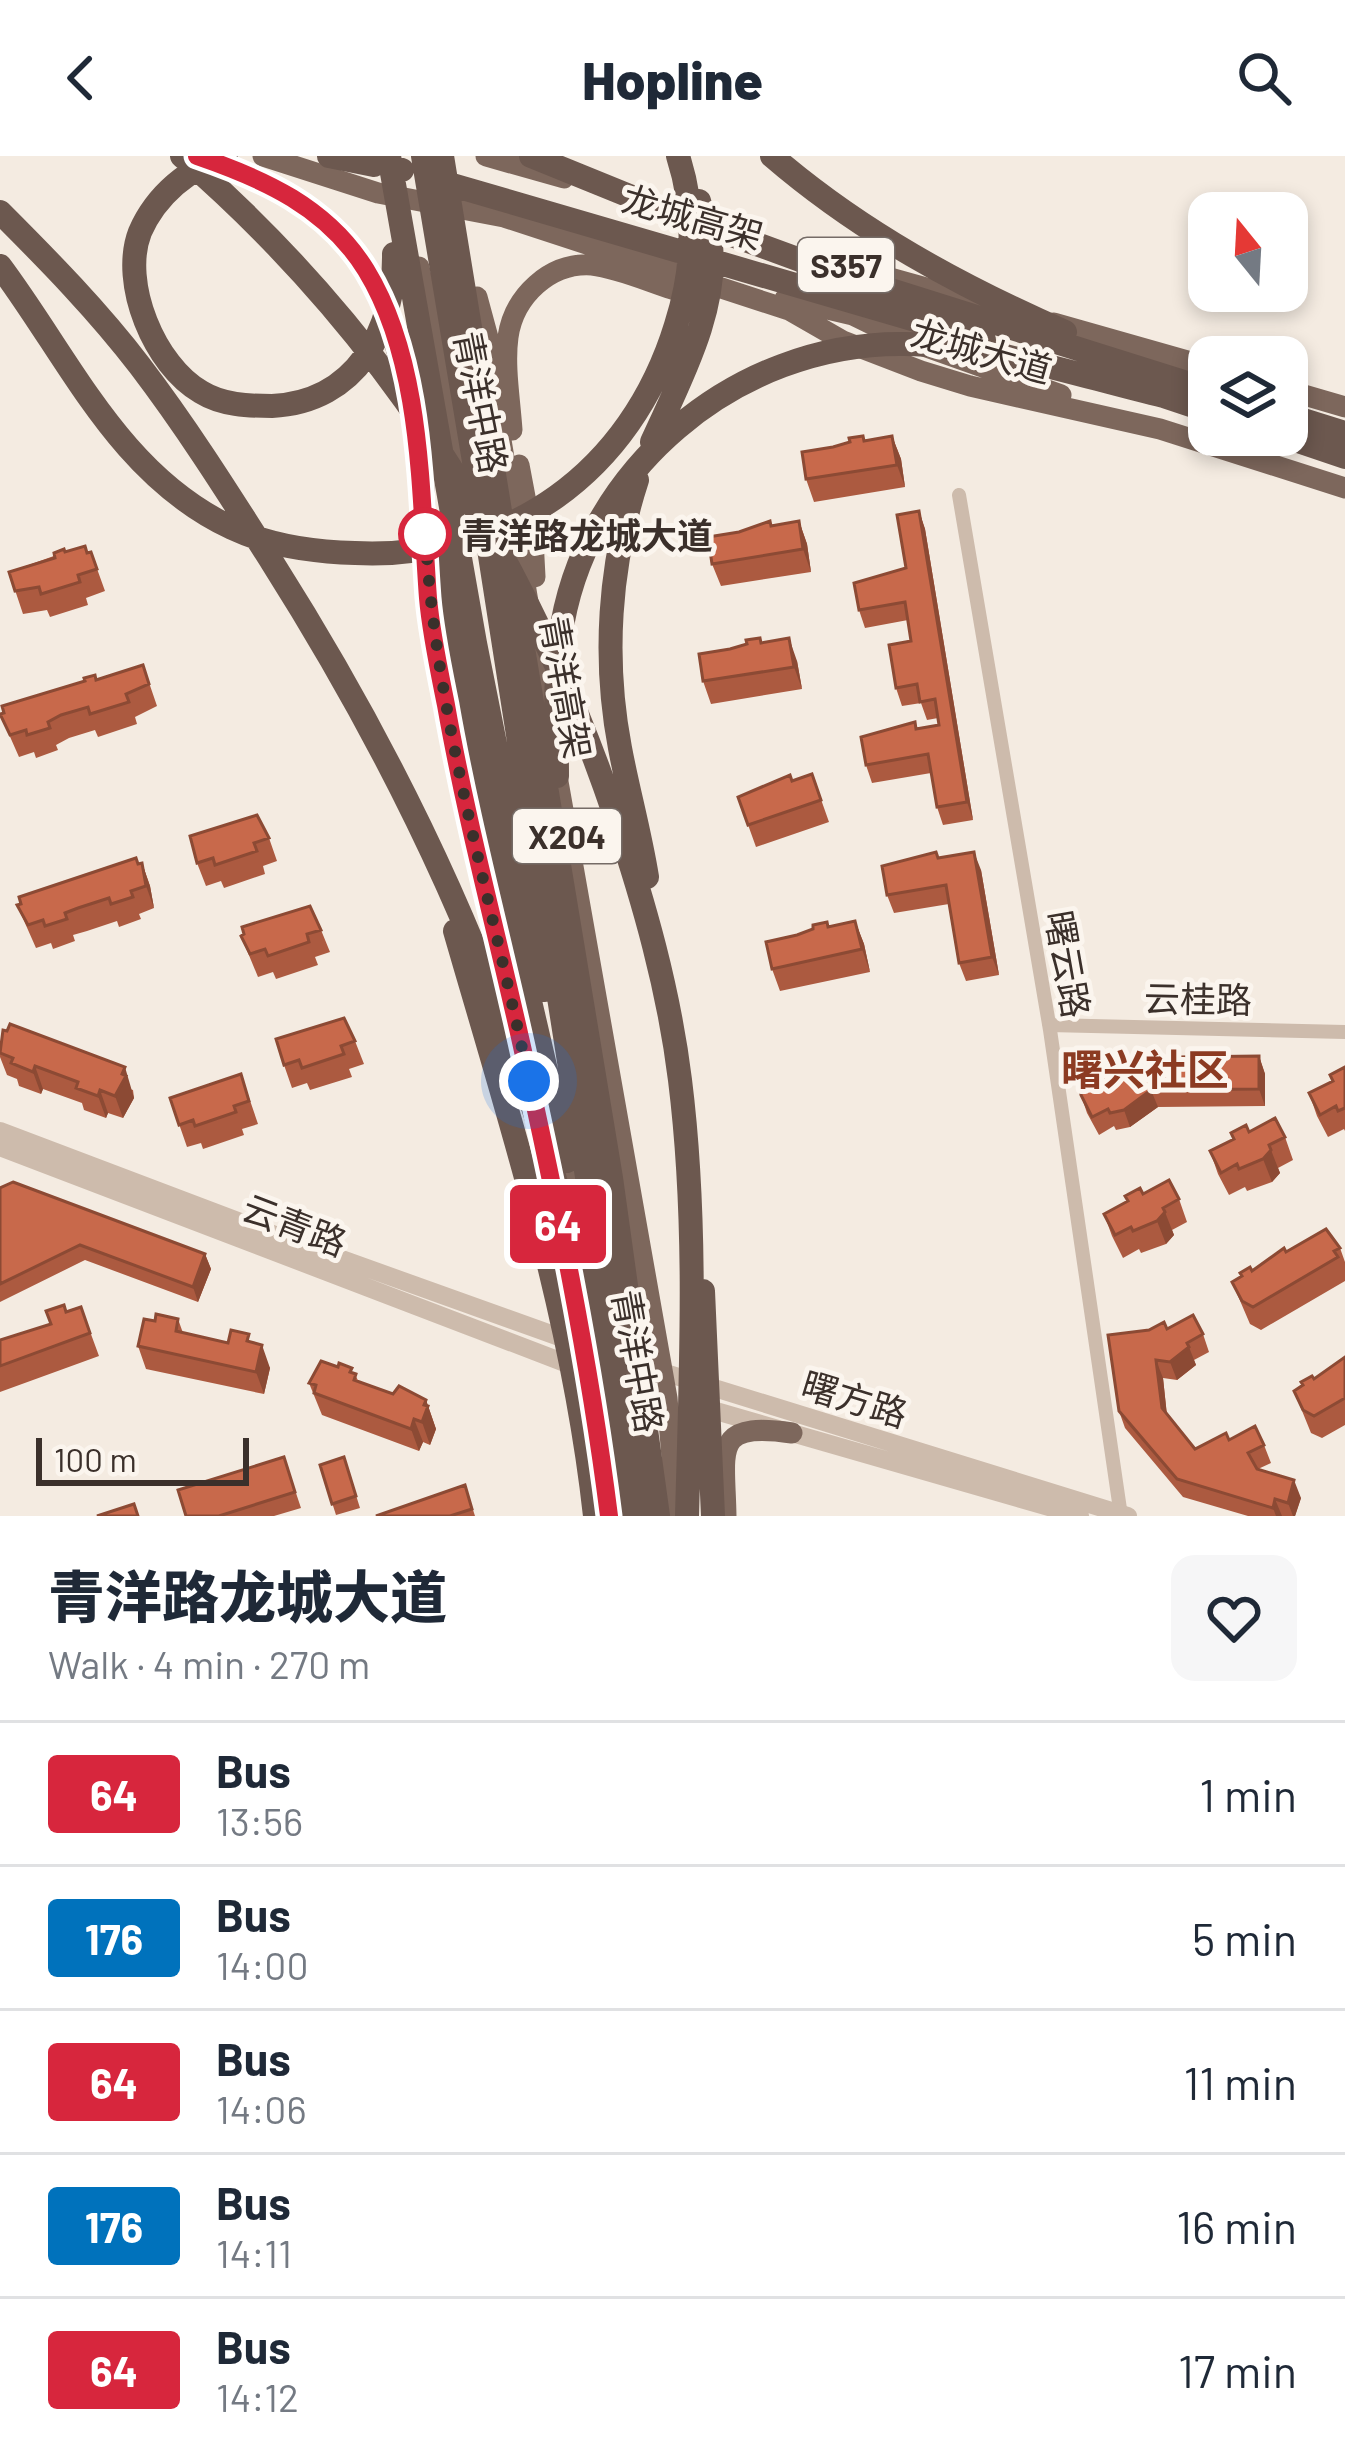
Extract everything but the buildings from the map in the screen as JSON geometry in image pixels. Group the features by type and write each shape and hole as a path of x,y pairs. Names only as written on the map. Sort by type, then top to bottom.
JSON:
{"highway":[{"path":"182,156 247,212 386,370 501,551 564,674 625,844 663,974"},
{"path":"226,156 200,164 170,189 148,217 138,237 138,296 149,334 168,365 202,393 244,406 285,405 316,397 350,376 375,343 389,314 395,284 389,159"},
{"path":"329,156 423,166"},
{"name":"龙城高架","path":"362,156 423,166 823,290 1168,387 1188,388"},
{"name":"青洋高架","path":"448,156 611,1178 658,1516"},
{"name":"龙城高架","path":"531,156 669,212 1168,387 1188,399"},
{"path":"679,156 695,188 710,238 705,303 697,335 644,459 623,523 612,614 612,678 619,746 641,838 680,1079 707,1327 713,1516"},
{"path":"0,266 112,432 143,468 181,499 233,529 287,546 386,555 430,551 473,540 556,499 598,462 647,398 668,352 690,264 692,216 679,156"},
{"path":"772,156 812,190 898,248 1168,387"},
{"path":"389,159 476,643 572,1139 605,1280"},
{"name":"青洋高架","path":"423,166 605,1280 636,1516"},
{"path":"0,212 140,365 214,470 331,656 418,820 489,977 541,1124 591,1324 621,1516"},
{"path":"577,973 557,778 560,637 574,581 596,526 673,427 727,389 777,366 845,349 903,344 962,349 1168,387"},
{"path":"430,379 447,586 517,945 567,1164"},
{"path":"1308,422 1345,433"},
{"path":"1308,444 1345,457"},
{"path":"418,820 547,1247 571,1351 596,1516"},
{"path":"687,1516 692,1200"}],"main road":[{"path":"197,156 262,178 304,205 340,236 367,272 398,351 423,487"},
{"name":"龙城大道","path":"263,156 400,198 504,217 789,310 843,341 970,386 1160,429 1345,488"},
{"path":"344,156 389,159 431,170 448,156"},
{"name":"青洋中路","path":"448,156 477,297 667,1398 677,1516"},
{"name":"龙城大道","path":"486,156 638,194 837,263 1188,361"},
{"path":"567,156 638,194"},
{"name":"青洋中路","path":"389,159 415,250 455,434 553,982 573,1247 605,1353 636,1516"},
{"path":"415,250 429,602 446,707 543,1150 573,1247 582,1516"},
{"path":"512,430 510,325 528,292 559,269 595,266 843,341"},
{"path":"679,277 853,315 944,354 1160,429"},
{"path":"477,297 512,430 533,538 540,673"},
{"path":"1308,396 1345,407"},
{"path":"455,434 458,604 490,763 478,858"},
{"path":"577,1368 609,1516"},
{"path":"667,1398 700,1516"},
{"path":"726,1516 725,1454 734,1436 753,1427 792,1432"}],"street":[{"name":"曙云路","path":"959,495 1049,1024 1123,1515"},
{"name":"云桂路","path":"1049,1024 1345,1032"},
{"name":"云青路","path":"0,1131 574,1343"},
{"name":"云青路","path":"0,1147 577,1368"},
{"name":"曙方路","path":"574,1343 1123,1515"},
{"name":"曙方路","path":"577,1368 1080,1516"}],"bus line":[{"name":"64","path":"197,156 262,178 340,236 367,272 398,351 423,487 429,602 446,707 543,1150 601,1448 609,1516"}],"place":[{"name":"青洋路龙城大道","path":"425,534"}],"district":[{"name":"曙兴社区","path":"1145,1068"}],"route":[{"path":"425,534 425,525 429,602 446,707 529,1081"}]}
